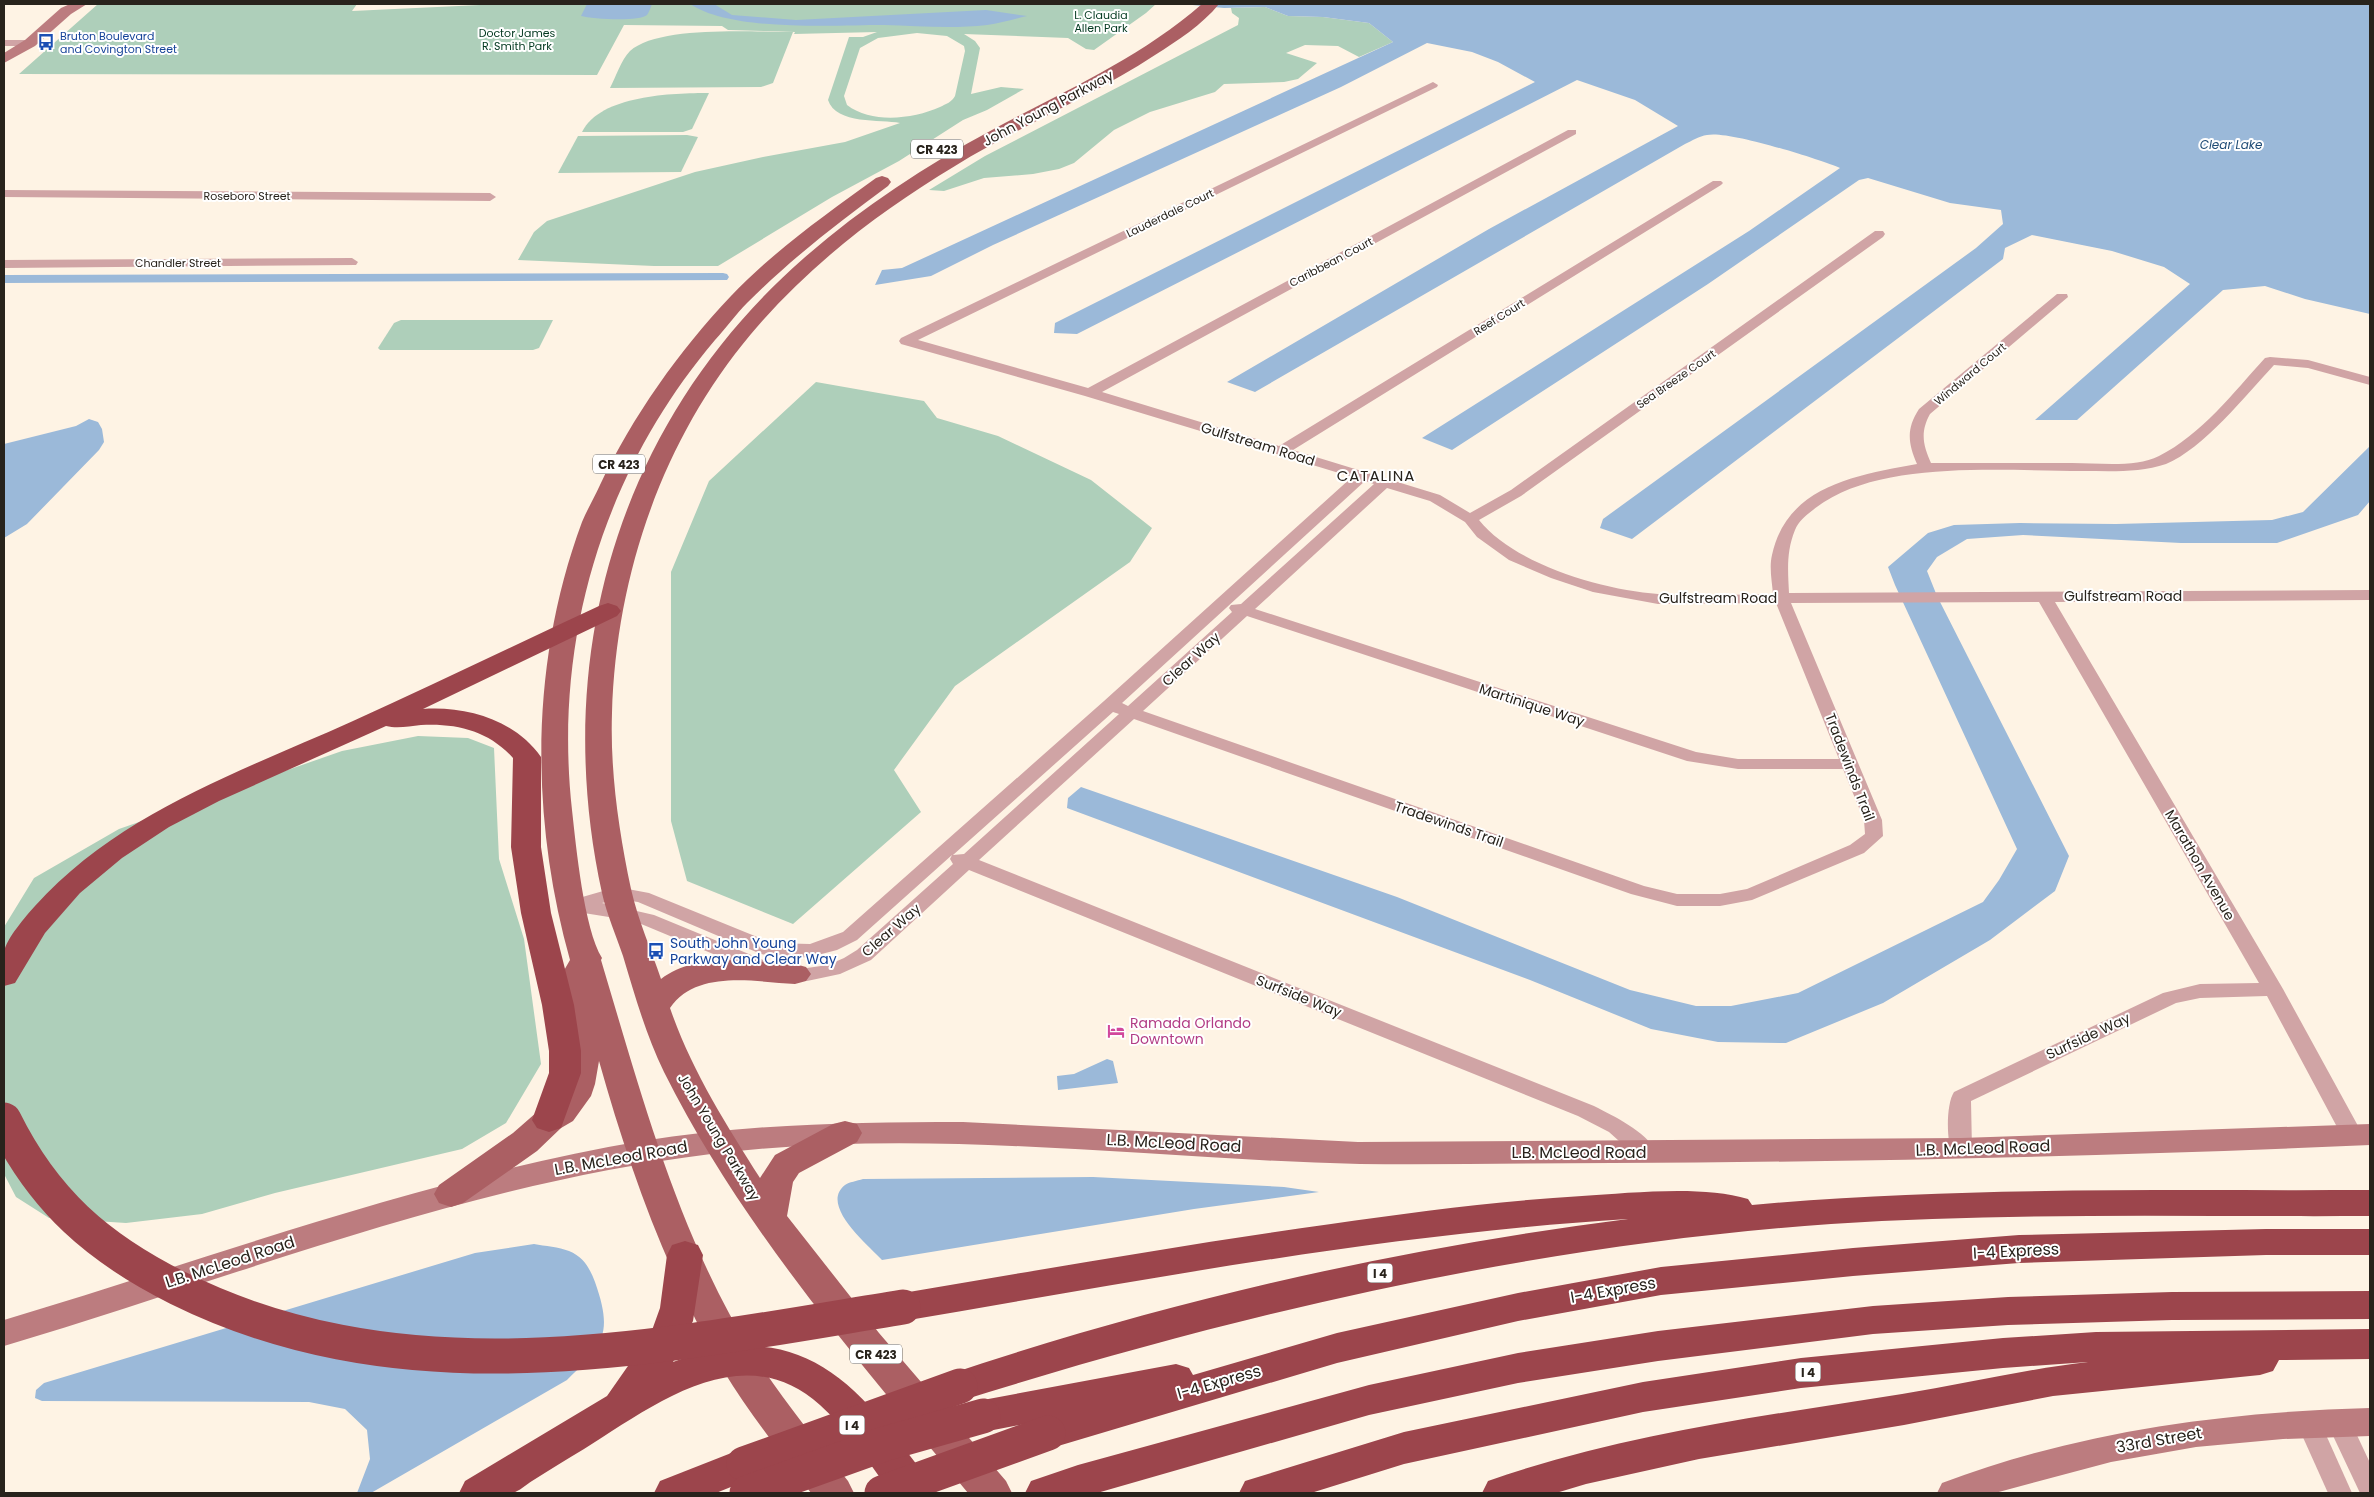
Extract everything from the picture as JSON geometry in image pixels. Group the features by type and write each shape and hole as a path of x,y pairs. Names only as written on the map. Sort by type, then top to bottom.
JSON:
{"highway":[{"path":"4,976 25,937 50,908 97,863 141,830 211,793 541,645 608,611"},
{"path":"361,727 420,716 460,719 486,725 504,734 527,757 526,847 536,913 558,1004 565,1051 565,1073 549,1120"},
{"path":"4,1120 23,1158 54,1199 83,1227 117,1253 158,1278 200,1299 266,1323 317,1337 432,1354 517,1357 568,1355 644,1347 903,1307 1352,1233 1522,1213 1668,1204 1810,1213"},
{"name":"I 4","path":"674,1493 745,1479 960,1386 1129,1334 1240,1305 1377,1274 1540,1245 1810,1213 2027,1205 2370,1204"},
{"name":"I-4 Express","path":"882,1493 1048,1433 1337,1348 1518,1307 1661,1281 1853,1262 2019,1249 2266,1242 2370,1242"},
{"path":"604,1416 648,1371 668,1338 678,1310 685,1255"},
{"path":"1062,1487 1370,1400 1518,1368 1658,1346 1873,1320 2008,1311 2172,1306 2370,1305"},
{"name":"I 4","path":"1258,1493 1404,1448 1643,1397 1800,1373 1963,1356 2096,1347 2370,1344"},
{"path":"745,1479 884,1444 983,1416 1337,1348"},
{"path":"1502,1493 1586,1468 1698,1443 1904,1409 2053,1381 2282,1358 2370,1352"},
{"path":"479,1493 641,1393 674,1377 700,1367 738,1360 764,1360 794,1368 823,1384 844,1404 914,1493"}],"main road":[{"name":"John Young Parkway","path":"992,1493 796,1257 719,1142 680,1071 654,1008 620,903 605,831 599,741 600,666 608,611 624,543 661,452 676,424 710,373 735,340 782,288 838,238 914,182 1004,130 1125,67 1162,44 1205,9"},
{"name":"John Young Parkway","path":"939,148 1107,59 1144,36 1176,12"},
{"name":"CR 423","path":"834,1493 738,1360 685,1255 643,1152 572,906 560,832 555,776 554,728 563,633 577,571 601,503 632,439 667,384 715,323 773,266 843,209 899,171"},
{"path":"451,1194 515,1150 549,1120 561,1113 574,1096 582,1073 583,1060 571,986 587,958"},
{"path":"654,1008 664,993 675,984 691,976 708,972 795,974"},
{"path":"768,1217 776,1180 787,1164 845,1133"}],"street":[{"path":"4,59 30,43 67,7 80,4"},
{"path":"4,43 30,43"},
{"path":"4,74 24,56 30,43"},
{"name":"Lauderdale Court","path":"906,340 1433,85"},
{"name":"Caribbean Court","path":"1090,393 1572,132"},
{"name":"Reef Court","path":"1281,451 1717,183"},
{"name":"Roseboro Street","path":"4,193 490,198"},
{"name":"Sea Breeze Court","path":"1470,519 1516,492 1879,234"},
{"name":"Chandler Street","path":"4,264 352,262"},
{"name":"Windward Court","path":"1926,466 1914,441 1915,427 1924,412 2062,297"},
{"name":"Gulfstream Road","path":"906,340 1090,393 1436,498 1470,519 1482,534 1514,557 1557,575 1599,589 1658,599 2370,595"},
{"name":"Tradewinds Trail","path":"1110,705 1638,890 1677,900 1720,900 1752,894 1858,849 1874,836 1872,820 1781,597 1778,557 1788,527 1807,507 1836,488 1878,476 1926,466 2087,468 2142,465 2163,460 2183,449 2270,361 2302,362 2370,381"},
{"name":"Clear Way","path":"572,906 620,903 642,898 768,949 788,953 807,952 836,944 850,936 945,853 1362,476"},
{"name":"Clear Way","path":"620,903 648,919 748,962 795,974 828,972 848,964 864,955 968,862 1385,482"},
{"name":"Marathon Avenue","path":"2044,597 2273,989 2361,1135"},
{"name":"Martinique Way","path":"1223,602 1244,611 1693,757 1738,764 1850,764"},
{"name":"Surfside Way","path":"945,853 1586,1111 1617,1128 1646,1152"},
{"name":"Surfside Way","path":"1961,1149 1959,1112 1961,1098 1981,1086 2170,998 2200,991 2273,989"},
{"name":"L.B. McLeod Road","path":"4,1332 116,1299 305,1237 451,1194 528,1175 643,1152 719,1142 845,1133 963,1132 1358,1153 1646,1152 1961,1149 2361,1135"},
{"path":"2340,1423 2370,1489"},
{"path":"2340,1423 2340,1493"},
{"name":"33rd Street","path":"1954,1493 2052,1462 2139,1442 2244,1427 2340,1423"}],"green space":[{"path":"98,4 357,4 352,11 501,4 1156,4 1094,50 1086,49 1068,38 964,34 975,41 980,48 971,94 1001,87 1024,89 987,110 963,120 899,161 832,197 718,266 654,266 518,260 534,232 547,221 695,172 845,142 900,123 849,117 840,114 828,100 849,37 863,37 877,32 794,34 795,32 728,30 722,26 624,25 597,75 19,74","holes":["917,33 947,36 964,46 965,51 955,96 951,101 929,111 893,118 868,115 847,105 844,96 860,48 878,38"]},
{"path":"1265,7 1288,16 1323,17 1369,23 1393,42 1359,57 1338,46 1305,45 1286,53 1317,63 1298,79 1284,82 1224,84 1215,92 1150,112 1114,130 1074,163 1059,169 1033,174 984,178 944,191 929,190 985,156 1238,25 1239,18 1232,13 1231,8"},
{"path":"732,31 793,32 773,83 761,87 610,88 621,64 630,51 643,43 662,37"},
{"path":"709,93 692,129 683,132 582,132 591,120 604,110 621,103 658,96"},
{"path":"687,135 698,137 681,172 558,173 578,136"},
{"path":"401,320 553,320 539,348 533,350 380,350 378,348 394,323"},
{"path":"816,382 924,401 937,418 998,436 1091,480 1152,528 1130,562 955,686 894,770 921,812 793,924 687,881 671,821 671,572 709,481"},
{"path":"418,736 468,738 494,748 499,859 524,939 541,1064 506,1123 462,1149 275,1193 202,1214 126,1223 49,1218 16,1197 4,1174 4,927 34,878 119,829 342,751"}],"water":[{"path":"587,4 652,4 647,15 635,19 615,19 581,16"},
{"path":"690,4 714,4 732,15 796,20 986,10 1027,16 987,25 961,27 811,26 756,23 731,19 708,13"},
{"name":"Clear Lake","path":"1182,4 2370,4 2370,314 2305,299 2265,286 2223,290 2077,420 2035,420 2190,284 2164,267 2112,251 2032,235 2005,248 2003,259 1632,539 1600,528 1603,519 1976,248 2003,224 2001,210 1950,203 1868,178 1859,180 1708,284 1452,450 1422,438 1749,231 1840,168 1794,152 1753,141 1734,137 1707,135 1698,137 1685,144 1255,392 1227,382 1489,229 1678,126 1635,100 1577,80 1077,334 1054,333 1055,323 1535,82 1498,62 1472,52 1427,43 1341,87 993,245 931,276 875,285 882,270 902,268 1393,42 1369,23 1323,17 1288,16 1265,7 1224,8"},
{"path":"89,419 98,422 102,429 104,442 99,450 27,524 4,538 4,444 76,426"},
{"path":"2370,446 2370,501 2358,515 2277,543 2181,543 2023,535 1967,539 1937,557 1927,571 1937,596 2069,856 2055,891 1990,940 1883,1003 1786,1043 1718,1042 1651,1029 1530,980 1067,808 1068,798 1081,787 1397,897 1630,990 1696,1006 1731,1006 1798,993 1983,902 1999,880 2017,849 1888,567 1928,533 1954,525 2020,523 2116,524 2272,520 2303,512"},
{"path":"1107,1059 1113,1061 1118,1083 1058,1090 1057,1076 1074,1074"},
{"path":"1093,1177 1284,1187 1319,1192 1194,1209 882,1260 848,1224 838,1203 839,1193 845,1185 863,1179"},
{"path":"534,1244 569,1251 579,1257 589,1268 595,1282 603,1314 604,1326 602,1337 597,1347 580,1368 567,1380 371,1493 357,1493 370,1459 367,1430 345,1409 309,1402 42,1401 35,1398 36,1390 44,1383 475,1253"}],"waterway":[{"path":"4,279 723,277"}],"place":[{"name":"Bruton Boulevard and Covington Street","path":"46,42"},
{"name":"South John Young Parkway and Clear Way","path":"656,951"},
{"name":"Ramada Orlando Downtown","path":"1116,1031"}],"district":[{"name":"CATALINA","path":"1376,475"}],"park label":[{"name":"L. Claudia Allen Park","path":"1101,21"},
{"name":"Doctor James R. Smith Park","path":"517,39"}]}
